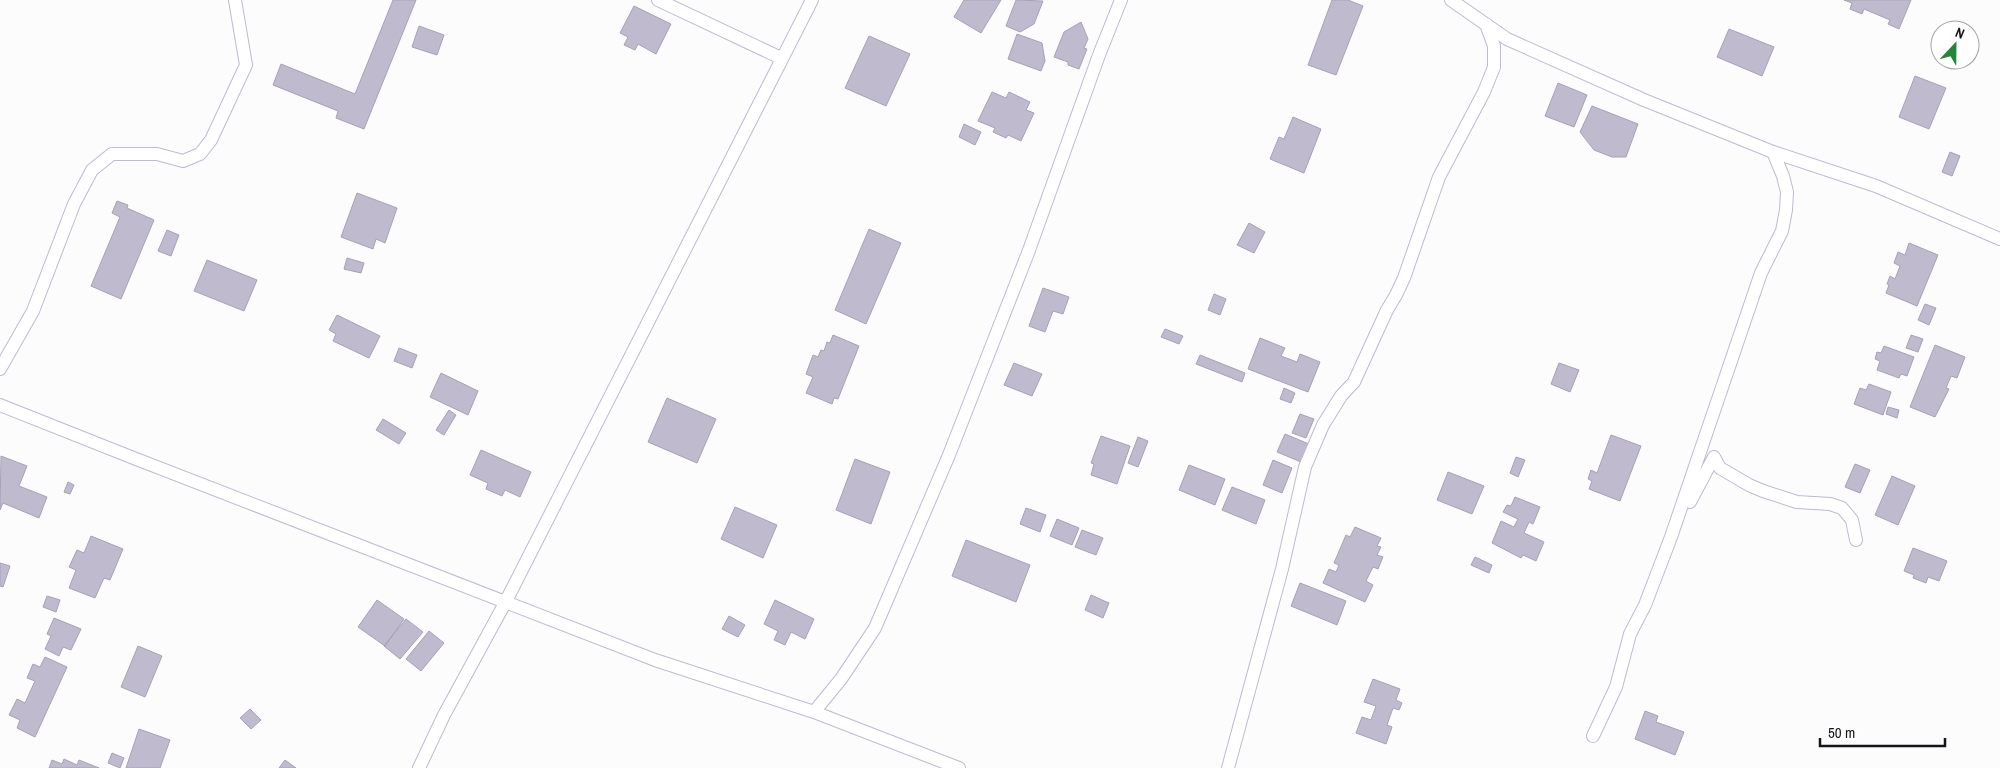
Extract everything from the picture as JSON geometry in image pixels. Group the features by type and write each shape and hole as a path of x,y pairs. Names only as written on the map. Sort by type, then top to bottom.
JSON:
{"street":[{"path":"0,369 33,311 74,204 92,170 112,154 157,154 183,161 200,154 211,140 246,65 235,0"},
{"path":"658,0 781,58"},
{"path":"419,768 444,714 505,603 812,0"},
{"path":"814,712 841,679 875,628 956,437 1028,253 1099,54 1121,0"},
{"path":"1450,0 1506,38 1644,100 1773,152 1876,186 2000,239"},
{"path":"1228,768 1282,570 1305,467 1323,426 1341,396 1354,382 1387,310 1396,295 1404,278 1439,177 1484,92 1494,67 1494,46 1486,24"},
{"path":"1593,736 1616,687 1630,634 1645,605 1671,537 1761,273 1782,230 1787,192 1783,176 1773,152"},
{"path":"0,405 131,458 655,660 814,712 959,768"},
{"path":"1671,537 1714,457 1720,468 1756,488 1797,502 1830,504 1842,508 1852,520 1856,540"}],"building":[{"path":"393,0 416,0 364,129 336,118 338,111 273,85 281,64 355,94"},
{"path":"964,0 1001,0 981,33 954,17"},
{"path":"1016,0 1043,1 1034,24 1020,32 1006,26"},
{"path":"1332,0 1348,0 1363,6 1336,75 1308,65"},
{"path":"1844,0 1911,0 1899,29 1888,24 1890,20 1864,9 1862,14 1850,9 1852,3"},
{"path":"634,6 671,24 656,54 638,44 635,50 624,45 628,37 620,33"},
{"path":"1081,22 1088,39 1084,48 1087,49 1079,69 1068,65 1068,62 1054,57 1064,32"},
{"path":"419,26 444,35 437,55 412,47"},
{"path":"1729,29 1774,47 1762,76 1717,57"},
{"path":"1017,34 1042,43 1045,61 1041,71 1008,59"},
{"path":"869,36 910,54 886,106 845,88"},
{"path":"1915,76 1946,88 1929,129 1899,117"},
{"path":"1558,83 1587,95 1574,127 1545,116"},
{"path":"992,92 1006,98 1009,92 1030,102 1026,110 1034,113 1021,141 1008,135 1006,138 993,132 995,128 978,121"},
{"path":"1592,106 1638,124 1626,157 1612,157 1594,150 1580,132"},
{"path":"1293,117 1321,129 1304,173 1270,159 1279,137 1284,139"},
{"path":"964,124 981,132 975,145 959,137"},
{"path":"1950,152 1960,156 1952,176 1942,172"},
{"path":"357,193 397,208 385,243 376,239 373,249 341,237"},
{"path":"117,201 128,205 127,208 154,220 121,299 91,286 120,217 112,213"},
{"path":"1249,223 1265,232 1254,253 1237,245"},
{"path":"869,229 901,243 866,324 835,310"},
{"path":"167,230 179,235 171,256 158,251"},
{"path":"1909,243 1938,255 1917,306 1886,293 1890,276 1895,279 1900,266 1894,263 1898,252 1905,255"},
{"path":"347,258 364,263 361,273 344,269"},
{"path":"207,260 257,280 244,311 194,291"},
{"path":"1043,288 1069,297 1063,314 1053,311 1045,332 1029,326"},
{"path":"1214,294 1226,299 1220,315 1208,310"},
{"path":"1925,304 1936,308 1929,325 1918,320"},
{"path":"337,315 380,336 369,358 333,341 336,334 329,330"},
{"path":"1165,329 1183,336 1179,344 1161,337"},
{"path":"833,335 859,346 838,399 834,398 832,404 806,393 813,377 806,374 813,355 818,357 821,350 824,351 827,342 830,343"},
{"path":"1911,335 1923,339 1918,352 1906,348"},
{"path":"1260,338 1285,348 1281,356 1297,362 1300,354 1320,362 1308,392 1248,369"},
{"path":"1935,345 1965,357 1957,378 1951,376 1946,388 1949,389 1935,417 1910,407"},
{"path":"1884,346 1914,357 1907,376 1901,374 1899,378 1877,370 1880,361 1875,359 1877,352 1881,353"},
{"path":"399,348 417,355 412,368 394,361"},
{"path":"1200,355 1245,373 1242,382 1196,364"},
{"path":"1014,363 1042,374 1032,396 1004,385"},
{"path":"1559,363 1579,370 1570,392 1551,384"},
{"path":"441,373 478,391 468,415 430,397"},
{"path":"1869,384 1891,392 1883,415 1854,404 1860,388 1866,390"},
{"path":"1284,388 1295,393 1291,403 1280,399"},
{"path":"667,398 716,419 697,463 648,442"},
{"path":"1888,407 1899,410 1897,418 1886,414"},
{"path":"449,410 456,415 444,435 436,430"},
{"path":"1300,414 1314,419 1306,438 1292,433"},
{"path":"383,419 406,433 399,444 376,430"},
{"path":"1285,434 1309,444 1301,462 1277,452"},
{"path":"1611,435 1641,446 1620,501 1589,489 1592,481 1588,479 1591,470 1597,473"},
{"path":"1101,436 1130,446 1117,484 1091,475 1094,464 1091,463"},
{"path":"1138,437 1148,441 1138,467 1128,463"},
{"path":"481,450 531,472 520,497 505,490 502,496 486,489 488,483 470,475"},
{"path":"1,456 27,466 19,486 47,497 39,518 3,503 0,510"},
{"path":"1516,457 1525,460 1518,477 1510,473"},
{"path":"855,459 890,472 871,524 836,510"},
{"path":"1273,460 1292,468 1282,493 1263,485"},
{"path":"1855,464 1870,470 1860,493 1845,487"},
{"path":"1189,465 1225,479 1215,505 1179,490"},
{"path":"1448,472 1484,486 1472,514 1437,500"},
{"path":"1892,476 1915,486 1898,525 1875,515"},
{"path":"68,482 74,485 70,494 64,492"},
{"path":"1232,487 1265,500 1256,524 1222,510"},
{"path":"1515,497 1540,507 1533,524 1529,522 1524,533 1544,542 1536,561 1523,555 1521,558 1492,543 1501,521 1514,527 1518,519 1503,512 1507,505 1511,506"},
{"path":"735,507 777,525 763,558 721,539"},
{"path":"1026,508 1046,515 1040,532 1020,524"},
{"path":"1057,519 1079,528 1072,545 1050,536"},
{"path":"1355,527 1381,538 1377,546 1381,547 1377,555 1383,557 1378,569 1373,567 1366,581 1373,585 1365,602 1323,583 1329,569 1336,572 1339,565 1334,563 1346,535 1350,537"},
{"path":"1082,530 1103,538 1096,555 1075,547"},
{"path":"91,536 123,549 110,580 104,578 95,598 69,588 76,570 69,567 77,550 84,553"},
{"path":"966,540 1030,565 1016,602 952,576"},
{"path":"1913,548 1947,561 1939,581 1928,577 1926,583 1913,578 1914,575 1904,571"},
{"path":"1475,557 1492,565 1489,573 1471,565"},
{"path":"0,563 10,566 3,587 0,586"},
{"path":"1300,583 1346,601 1337,625 1291,606"},
{"path":"1091,595 1109,603 1103,618 1085,610"},
{"path":"47,596 60,600 56,612 43,607"},
{"path":"377,600 404,619 385,646 358,627"},
{"path":"775,600 814,619 805,639 791,632 785,645 774,640 778,631 764,624"},
{"path":"729,616 745,625 738,637 722,629"},
{"path":"54,618 81,629 71,650 63,647 59,656 45,649 51,636 47,634"},
{"path":"406,619 423,632 400,659 384,646"},
{"path":"429,631 444,643 421,671 406,659"},
{"path":"138,646 162,656 145,697 121,687"},
{"path":"45,657 67,667 35,737 17,728 20,720 9,715 17,699 25,703 35,681 27,678 33,664 40,667"},
{"path":"1373,679 1400,689 1396,700 1402,703 1399,710 1393,708 1387,725 1392,727 1386,744 1356,733 1362,717 1371,720 1376,706 1364,702"},
{"path":"250,709 261,720 251,729 240,718"},
{"path":"1645,711 1658,716 1656,722 1684,732 1675,755 1635,739"},
{"path":"139,729 170,740 160,768 126,768"},
{"path":"112,753 124,758 120,768 108,763"},
{"path":"64,759 77,765 79,760 99,768 49,768 52,760 62,764"},
{"path":"285,760 296,768 279,768"}]}
